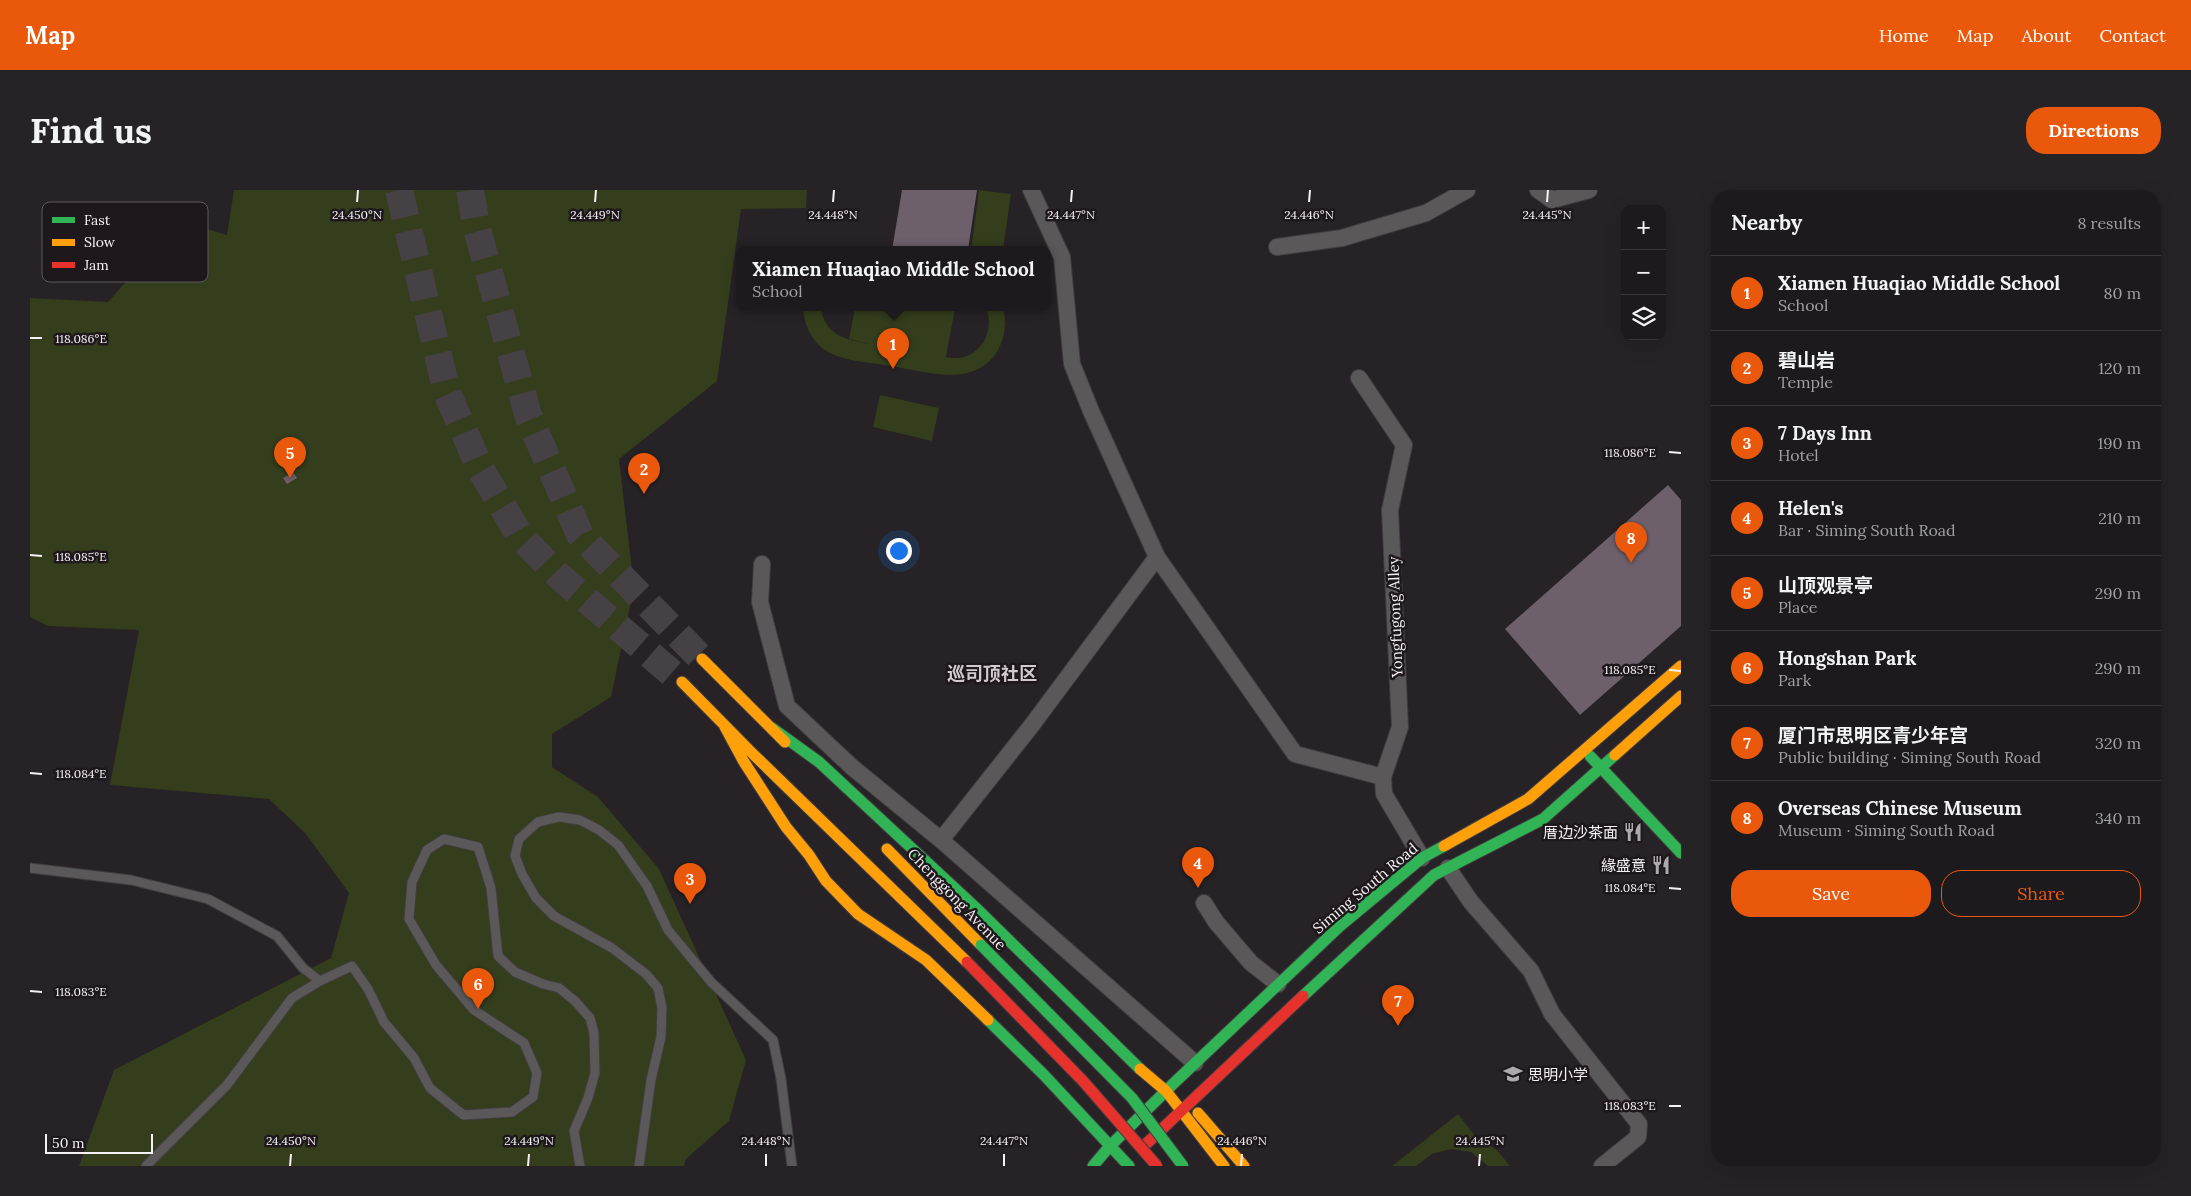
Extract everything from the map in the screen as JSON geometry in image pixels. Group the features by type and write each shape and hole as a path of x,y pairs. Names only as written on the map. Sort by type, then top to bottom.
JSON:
{"main road":[{"path":"702,660 772,728 818,777"},
{"name":"Siming South Road","path":"1100,1164 1109,1147 1169,1087 1340,926 1422,858 1528,799 1583,749 1681,666"},
{"path":"682,682 725,727 871,866 1083,1080 1157,1166"},
{"path":"725,727 786,827 809,855 826,881 858,914 926,960 1044,1075 1127,1165 1184,1106 1355,946 1434,876 1543,819 1600,766 1681,696"},
{"path":"772,728 819,762 975,907 1139,1068 1169,1087 1224,1166"},
{"path":"1583,749 1681,853"},
{"name":"Chenggong Avenue","path":"878,840 1132,1098 1184,1166"},
{"path":"1184,1106 1244,1166"}],"street":[{"path":"1031,190 1062,257 1072,364 1091,411 1158,557 1295,754 1383,777 1384,794 1422,858"},
{"path":"1277,247 1342,238 1426,213 1467,190"},
{"path":"1538,190 1552,200 1589,190"},
{"name":"Yongfugong Alley","path":"1359,378 1404,445 1390,510 1400,726 1383,777"},
{"path":"941,840 1032,725 1158,557"},
{"path":"762,564 760,602 787,706 852,767 941,840 1195,1063"},
{"path":"1448,868 1472,902 1531,971 1552,1014 1639,1124 1638,1137 1602,1166"},
{"path":"1204,903 1216,922 1251,963 1278,984"}],"lane":[{"path":"640,1166 652,1080 661,1037 662,1008 658,988 646,974 612,948 554,916 536,898 522,874 515,856 519,838 538,822 559,817 580,820 599,830 618,845 646,886 668,930 711,982 774,1040 782,1079 792,1166"},
{"path":"146,1166 227,1085 292,998 320,981 352,966 368,989 384,1022 414,1058 430,1088 464,1115 512,1112 533,1097 537,1073 524,1043 474,1010 436,965 409,919 412,882 427,850 444,839 478,847 492,888 498,956 515,972 542,984 559,988 575,1001 590,1018 594,1033 595,1073 588,1098 574,1131 580,1166"},
{"path":"30,868 131,880 208,899 277,936 303,968 320,981"}],"green space":[{"path":"234,190 807,190 806,208 741,209 717,381 619,459 634,587 611,697 552,734 552,767 598,797 659,869 746,1060 729,1121 686,1159 684,1166 79,1166 114,1070 331,958 349,893 305,833 269,799 110,785 139,630 48,626 30,617 30,298 108,302 126,282 208,282 208,229 227,235"},
{"path":"979,190 1011,194 1004,246 972,246"},
{"path":"804,311 822,311 823,318 833,332 848,339 875,345 849,339 854,311 954,311 946,357 956,358 974,352 981,345 986,337 988,328 989,318 987,311 1004,311 1005,330 997,352 987,363 975,370 949,375 855,361 830,353 822,348 811,335"},
{"path":"880,395 939,408 932,441 873,427"},
{"path":"1458,1114 1476,1137 1497,1150 1510,1166 1488,1166 1471,1152 1451,1149 1432,1154 1416,1166 1392,1166"}],"building":[{"path":"902,190 977,190 969,246 893,246"},
{"path":"293,472 297,478 287,484 283,478"},
{"path":"1668,485 1681,500 1681,626 1580,715 1505,629"}],"tunnel":[{"path":"399,190 447,393 481,470 520,536 559,576 682,682"},
{"path":"470,190 476,225 528,415 580,535 702,659"}],"traffic: fast":[{"path":"772,728 819,762 975,907 1140,1069"},
{"path":"1303,996 1434,875 1543,819 1615,755"},
{"path":"1590,756 1681,853"},
{"path":"1093,1166 1109,1147 1173,1084 1340,926 1422,858 1444,846"},
{"path":"981,945 1132,1098 1183,1166"},
{"path":"988,1020 1044,1075 1129,1166"}],"traffic: slow":[{"path":"702,659 785,742"},
{"path":"1444,846 1528,799 1681,666"},
{"path":"682,682 752,753 967,962"},
{"path":"1615,755 1681,696"},
{"path":"725,727 744,762 786,827 809,855 826,881 858,914 926,960 988,1020"},
{"path":"887,849 981,945"},
{"path":"1140,1069 1166,1091 1224,1166"},
{"path":"1198,1113 1244,1166"}],"traffic: jam":[{"path":"967,962 1083,1081 1157,1166"},
{"path":"1145,1145 1303,996"}],"place":[{"name":"Xiamen Huaqiao Middle School","path":"893,369"},
{"name":"山顶观景亭","path":"290,478"},
{"name":"碧山岩","path":"644,494"},
{"name":"Overseas Chinese Museum","path":"1631,563"},
{"name":"厝边沙茶面","path":"1633,832"},
{"name":"緣盛意","path":"1661,865"},
{"name":"Helen's","path":"1198,888"},
{"name":"7 Days Inn","path":"690,904"},
{"name":"Hongshan Park","path":"478,1009"},
{"name":"厦门市思明区青少年宫","path":"1398,1026"},
{"name":"思明小学","path":"1513,1074"}],"district":[{"name":"巡司顶社区","path":"992,673"}]}
